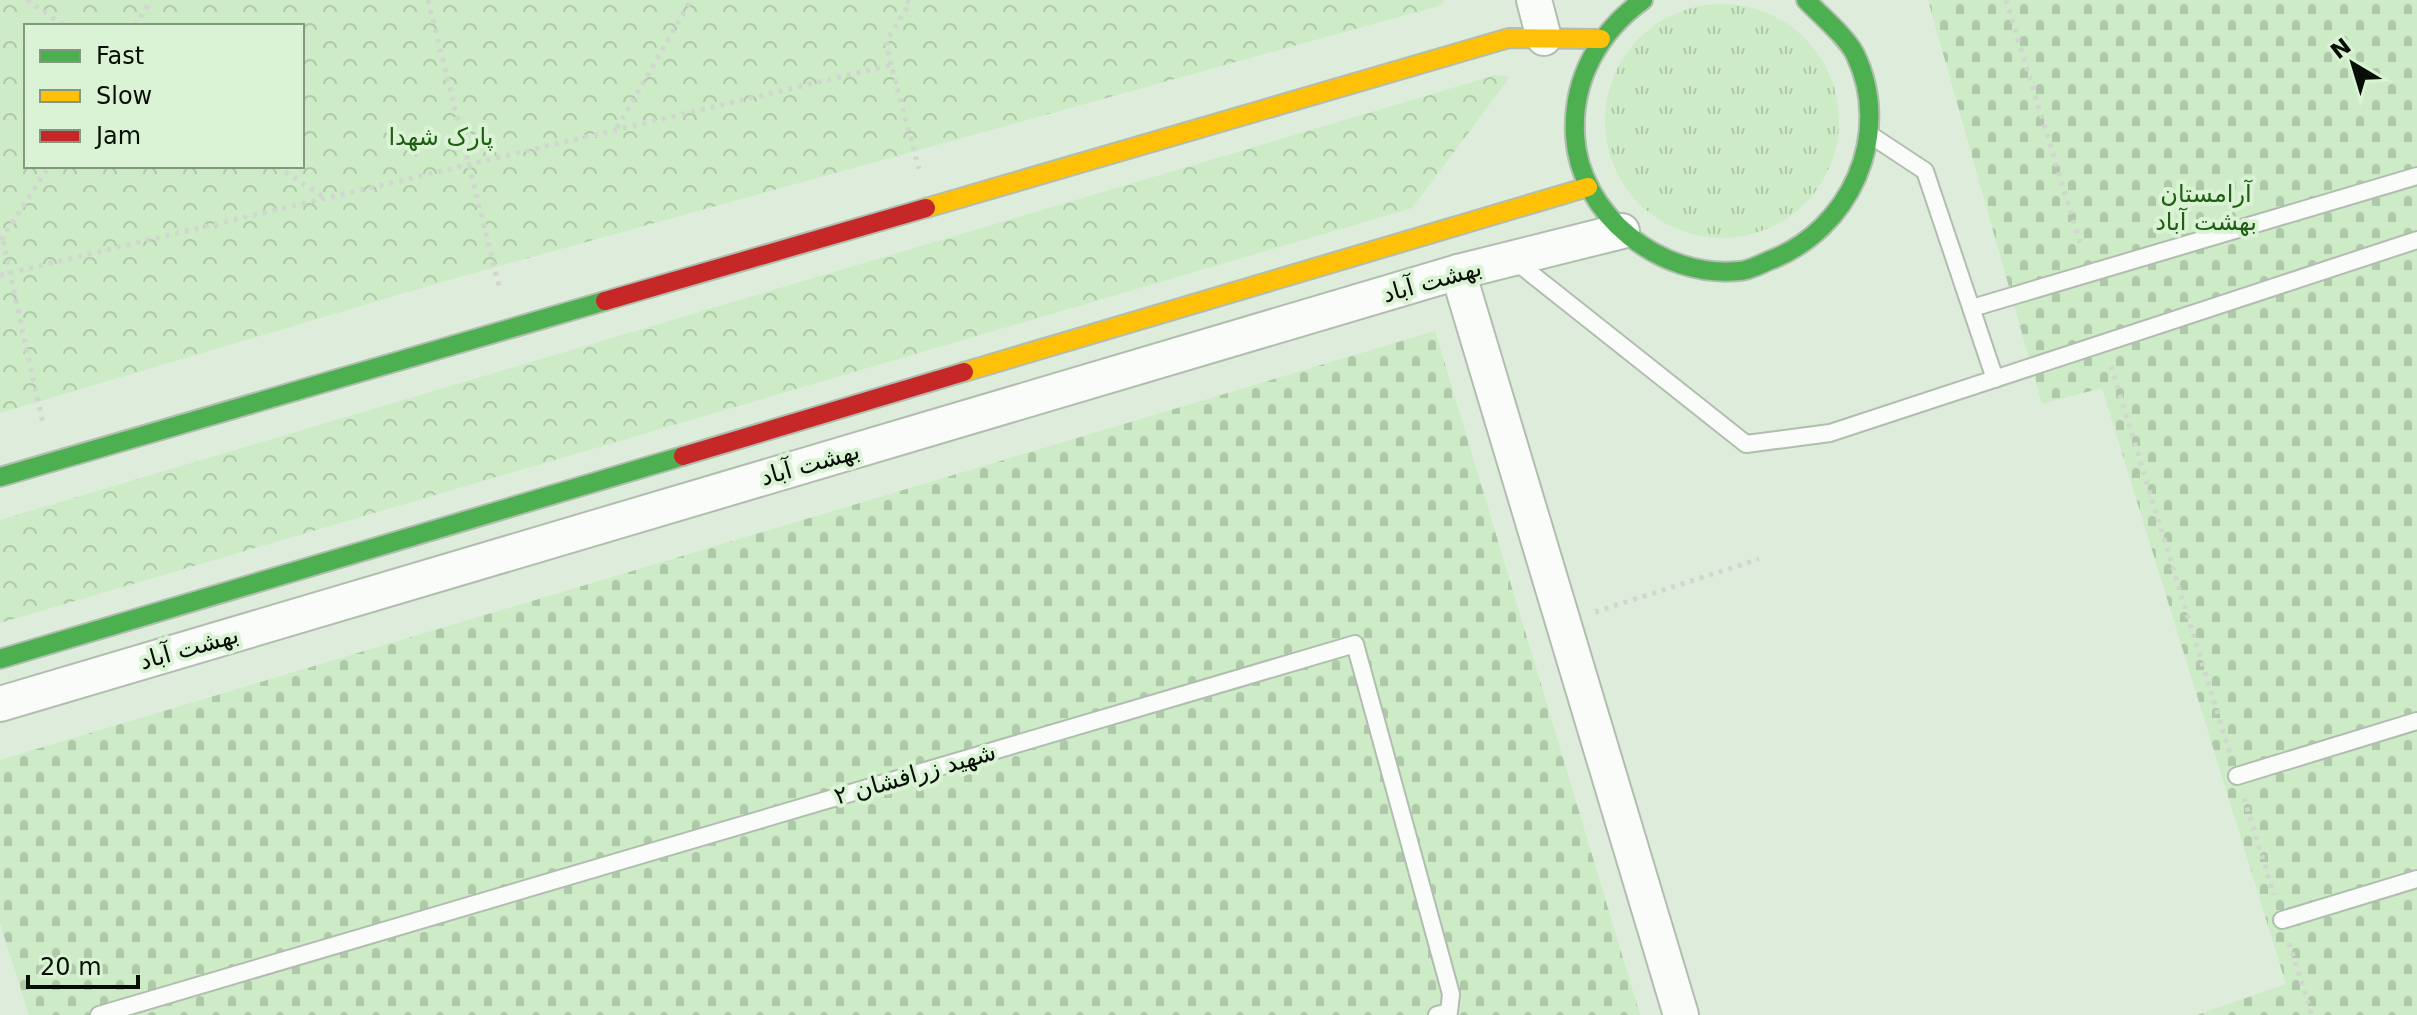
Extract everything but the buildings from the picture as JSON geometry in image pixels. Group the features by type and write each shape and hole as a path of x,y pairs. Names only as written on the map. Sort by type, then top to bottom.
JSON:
{"street":[{"path":"1534,0 1544,38"},
{"path":"1631,3 1601,39 1583,73 1574,111 1576,150 1588,187 1609,219 1637,245 1672,263 1710,271 1749,269 1786,257 1819,236 1845,208 1863,173 1871,135 1869,97 1858,59 1837,27 1806,0"},
{"path":"0,477 1509,38 1601,39"},
{"name":"بهشت آباد","path":"0,659 1588,187"},
{"name":"بهشت آباد","path":"0,704 1458,272 1622,231"},
{"path":"1458,272 1681,1015"}],"lane":[{"path":"1871,135 1925,171 1995,379"},
{"path":"1972,308 2417,176"},
{"path":"1512,259 1746,444 1830,433 2417,240"},
{"name":"شهید زرافشان ۲","path":"99,1015 1355,644 1451,994 1449,1012 1437,1015"},
{"path":"2237,776 2417,721"},
{"path":"2282,920 2417,879"}],"path":[{"path":"27,0 62,24"},
{"path":"136,24 151,0"},
{"path":"428,0 509,329"},
{"path":"617,129 691,0"},
{"path":"2006,0 2089,273"},
{"path":"909,1 886,41 929,207"},
{"path":"0,275 891,65"},
{"path":"48,168 1,241 51,463"},
{"path":"280,168 326,198"},
{"path":"2104,342 2312,1015"},
{"path":"1563,622 1759,559"}],"green space":[{"name":"پارک شهدا","path":"0,0 1444,0 1442,5 445,281 0,413"},
{"name":"آرامستان بهشت آباد","path":"1928,0 2417,0 2417,1015 2197,1015 2286,984 2102,388 2042,404"},
{"path":"1722,4 1767,13 1787,24 1804,39 1819,56 1830,76 1839,121 1830,166 1819,186 1804,203 1787,218 1767,229 1722,238 1677,229 1657,218 1640,203 1625,186 1614,166 1605,121 1614,76 1625,56 1640,39 1657,24 1677,13"},
{"path":"1496,75 1510,77 1412,208 0,623 0,520"},
{"path":"1435,331 1640,1015 29,1015 0,923 0,760"}],"traffic: fast":[{"path":"1643,0 1601,42 1584,76 1575,114 1580,164 1591,191 1608,215 1629,236 1654,253 1710,271 1754,268 1797,247 1822,227 1842,204 1857,177 1866,147 1869,116 1866,85 1851,47 1806,0"},
{"path":"0,477 605,301"},
{"path":"0,659 683,456"}],"traffic: slow":[{"path":"926,208 1509,38 1601,39"},
{"path":"964,372 1588,187"}],"traffic: jam":[{"path":"605,301 926,208"},
{"path":"683,456 964,372"}]}
